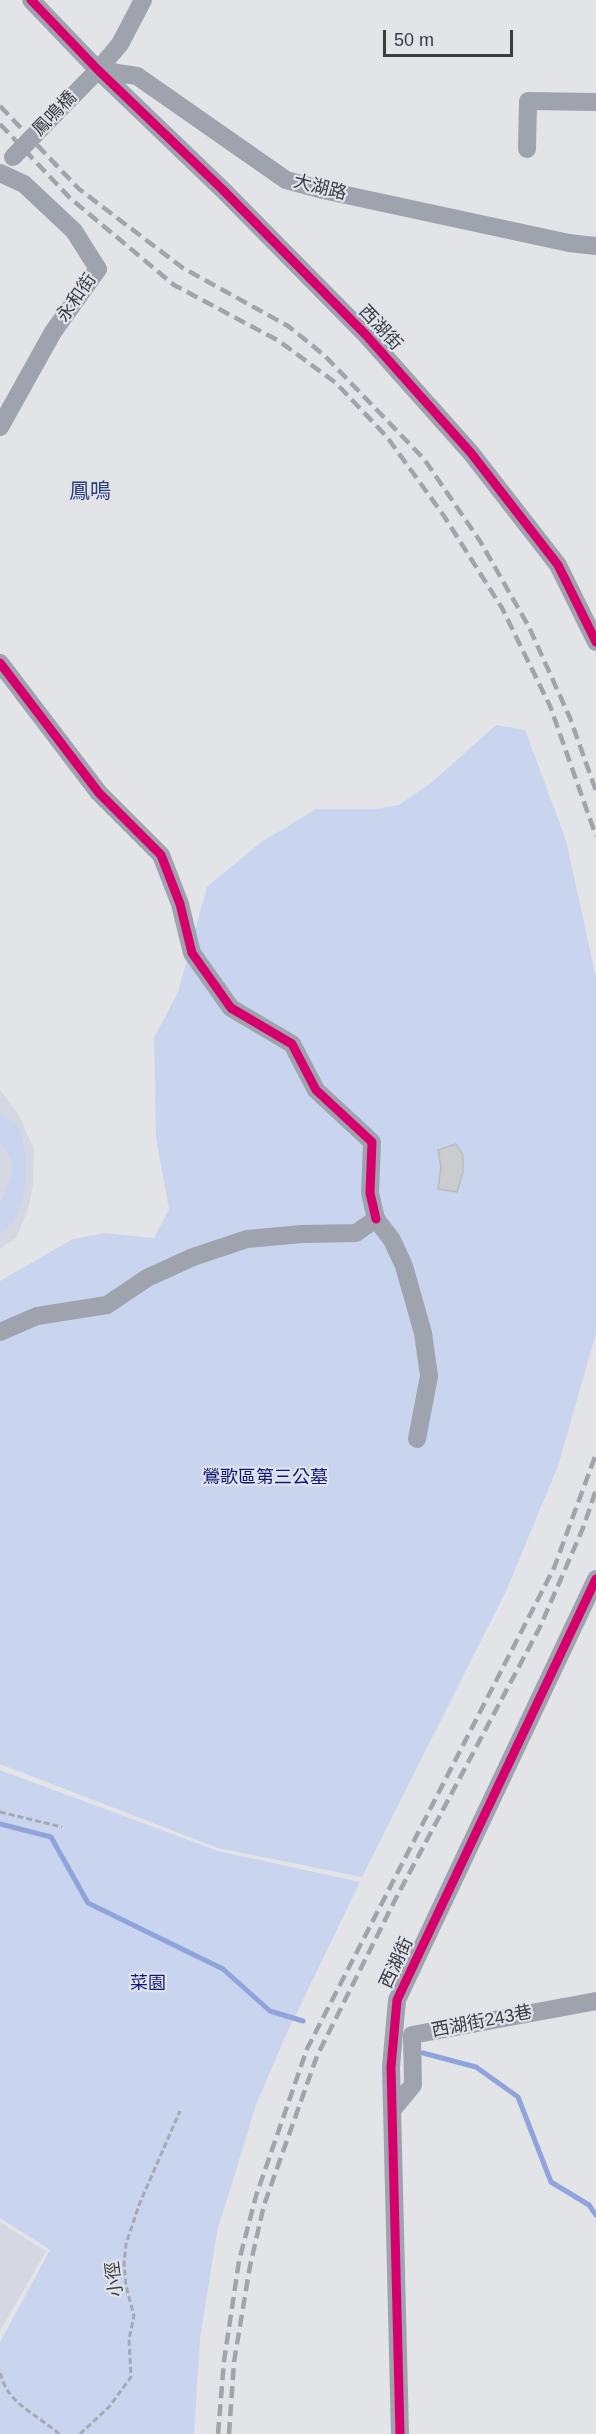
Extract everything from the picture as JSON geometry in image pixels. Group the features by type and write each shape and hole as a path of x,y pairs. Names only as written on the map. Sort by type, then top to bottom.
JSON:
{"street":[{"path":"31,0 98,70"},
{"name":"鳳鳴橋","path":"4,166 98,70 120,44 143,0"},
{"name":"大湖路","path":"98,70 137,76 286,180 569,243 596,246"},
{"name":"西湖街","path":"98,70 222,189 366,335 471,453 558,565 596,642"},
{"path":"527,149 528,101 596,102"},
{"name":"永和街","path":"0,428 53,332 98,269 74,231 4,166"},
{"path":"0,663 99,793 161,855 180,904 192,953 231,1008 292,1044 316,1090 372,1142 370,1193 376,1219 392,1240 404,1266 423,1333 429,1376 417,1439"},
{"path":"0,1332 37,1316 107,1305 147,1278 193,1257 247,1239 302,1234 356,1233 376,1219"},
{"name":"西湖街","path":"400,2434 392,2067 397,2000 596,1578"},
{"name":"西湖街243巷","path":"393,2109 413,2085 412,2035 596,2001"}],"path":[{"path":"0,1812 62,1827"},
{"path":"0,2373 8,2391 27,2410 44,2420 59,2434"}],"shaded area":[{"path":"0,1090 19,1115 34,1150 33,1184 28,1210 16,1238 0,1249"},
{"path":"0,2222 46,2251 0,2331"}],"green space":[{"name":"鶯歌區第三公墓","path":"496,725 525,730 566,840 596,978 596,1333 558,1466 506,1591 362,1877 218,1848 0,1764 0,1281 73,1239 105,1233 154,1238 169,1209 156,1138 154,1038 178,992 207,887 260,843 316,809 376,809 399,805 431,783"},
{"path":"0,1113 20,1128 26,1170 25,1185 17,1213 0,1234 0,1204 11,1177 11,1160 0,1141"},
{"name":"菜園","path":"0,1770 218,1851 360,1882 285,2037 256,2105 217,2232 200,2339 194,2434 0,2434 0,2342 50,2250 0,2218"}],"building":[{"path":"456,1144 463,1155 463,1172 457,1192 438,1189 441,1167 438,1150"}],"waterway":[{"path":"0,1824 51,1837 88,1903 223,1969 270,2011 303,2021"},
{"path":"423,2053 476,2067 518,2097 551,2182 589,2205 596,2215"}],"railway":[{"path":"0,106 79,189 183,268 288,326 324,355 424,459 480,541 529,627 570,718 596,791"},
{"path":"0,124 70,198 174,285 279,341 336,383 387,437 444,516 502,608 550,706 596,836"},
{"path":"218,2434 224,2361 239,2261 256,2196 307,2049 554,1568 596,1454"},
{"path":"229,2434 234,2362 250,2266 264,2205 317,2056 395,1900 540,1627 583,1528 596,1490"}],"cycle path":[{"path":"31,0 98,70 222,189 366,335 471,453 558,565 596,642"},
{"path":"0,663 99,793 161,855 180,904 192,953 231,1008 292,1044 316,1090 372,1142 370,1193 376,1219"},
{"path":"400,2434 391,2067 397,2000 596,1579"}],"district":[{"name":"鳳鳴","path":"90,492"}]}
